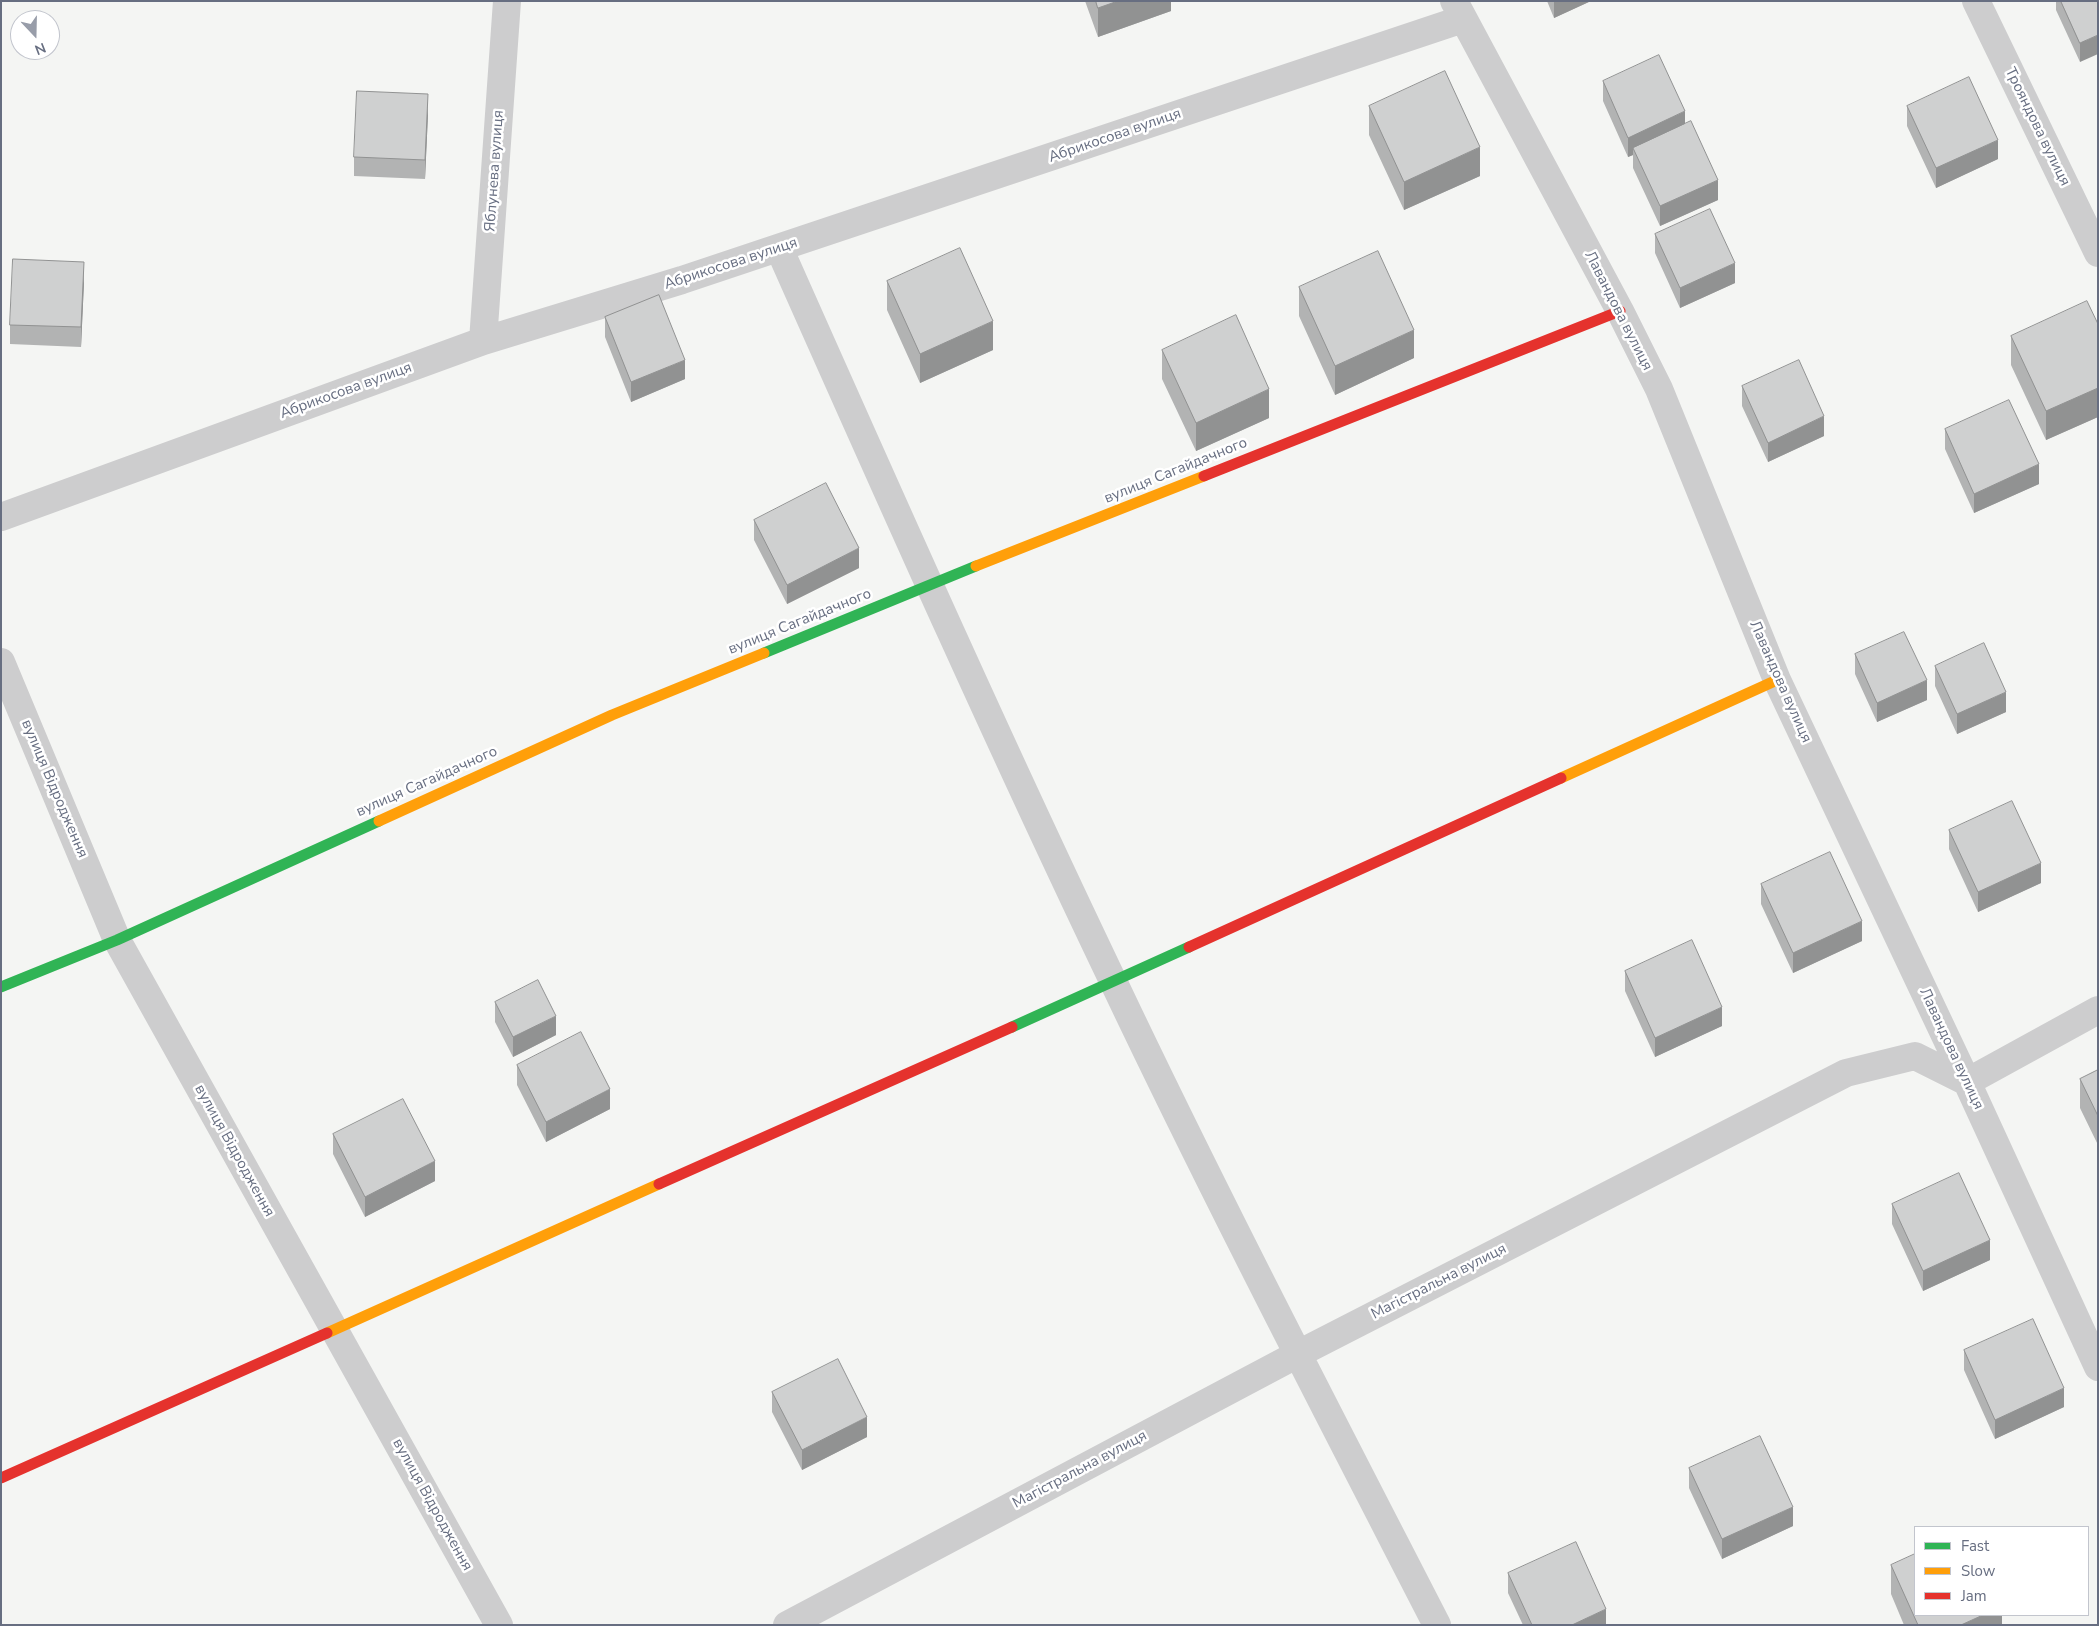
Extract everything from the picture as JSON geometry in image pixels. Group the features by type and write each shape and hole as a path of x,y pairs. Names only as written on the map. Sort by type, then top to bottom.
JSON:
{"street":[{"name":"Яблунева вулиця","path":"484,341 507,1"},
{"name":"Трояндова вулиця","path":"1976,1 2098,252"},
{"name":"Абрикосова вулиця","path":"1,517 484,341 779,248 1459,10"},
{"name":"Лавандова вулиця","path":"1459,10 1620,311 1658,390 1777,680 1967,1082 2098,1367"},
{"path":"779,248 929,585 1113,982 1298,1354 1437,1625"},
{"name":"вулиця Сагайдачного","path":"1,986 117,940 612,715 929,585 1620,311"},
{"name":"вулиця Відродження","path":"1,662 117,940 499,1625"},
{"path":"1,1478 1113,982 1777,680"},
{"path":"1967,1082 2098,1010"},
{"name":"Магістральна вулиця","path":"787,1625 1298,1354 1846,1072 1915,1056 1967,1082"}],"building":[{"path":"1096,1 1118,1 1098,8"},
{"path":"2061,1 2098,1 2098,35 2080,43"},
{"path":"1659,55 1685,111 1628,138 1603,81"},
{"path":"1445,71 1480,147 1404,182 1369,106"},
{"path":"1969,77 1998,140 1936,168 1907,106"},
{"path":"357,91 428,94 425,160 354,157"},
{"path":"1691,121 1718,180 1660,206 1633,148"},
{"path":"1710,209 1735,263 1680,288 1655,234"},
{"path":"960,248 993,321 920,354 887,281"},
{"path":"1378,251 1414,330 1335,366 1299,287"},
{"path":"13,259 84,262 81,327 10,325"},
{"path":"659,295 685,360 631,382 605,317"},
{"path":"2087,301 2098,324 2098,388 2046,411 2011,336"},
{"path":"1236,315 1269,389 1196,423 1162,350"},
{"path":"1799,360 1824,416 1768,443 1742,386"},
{"path":"2009,400 2039,464 1974,494 1945,429"},
{"path":"826,483 859,548 787,585 754,520"},
{"path":"1904,632 1927,680 1877,703 1855,654"},
{"path":"1984,643 2006,692 1957,714 1935,666"},
{"path":"2012,801 2041,863 1978,892 1949,830"},
{"path":"1830,852 1862,921 1793,953 1761,884"},
{"path":"1692,940 1722,1007 1655,1038 1625,971"},
{"path":"538,980 556,1016 513,1037 495,1002"},
{"path":"581,1032 610,1089 546,1122 517,1065"},
{"path":"2098,1070 2098,1116 2080,1079"},
{"path":"403,1099 435,1161 365,1197 333,1134"},
{"path":"1959,1173 1990,1240 1923,1271 1892,1204"},
{"path":"2033,1319 2064,1388 1995,1420 1964,1350"},
{"path":"838,1359 867,1417 802,1450 772,1392"},
{"path":"1760,1436 1793,1507 1722,1539 1689,1468"},
{"path":"1576,1542 1606,1609 1572,1625 1532,1625 1508,1573"},
{"path":"1914,1554 1914,1616 1981,1616 1961,1625 1918,1625 1891,1565"}],"traffic: fast":[{"path":"764,653 976,566"},
{"path":"1,987 117,940 379,821"},
{"path":"1012,1027 1189,947"}],"traffic: slow":[{"path":"976,566 1204,476"},
{"path":"379,821 612,715 764,653"},
{"path":"1561,778 1777,680"},
{"path":"327,1333 659,1184"}],"traffic: jam":[{"path":"1204,476 1620,311"},
{"path":"1189,947 1561,778"},
{"path":"659,1184 1012,1027"},
{"path":"1,1478 327,1333"}]}
